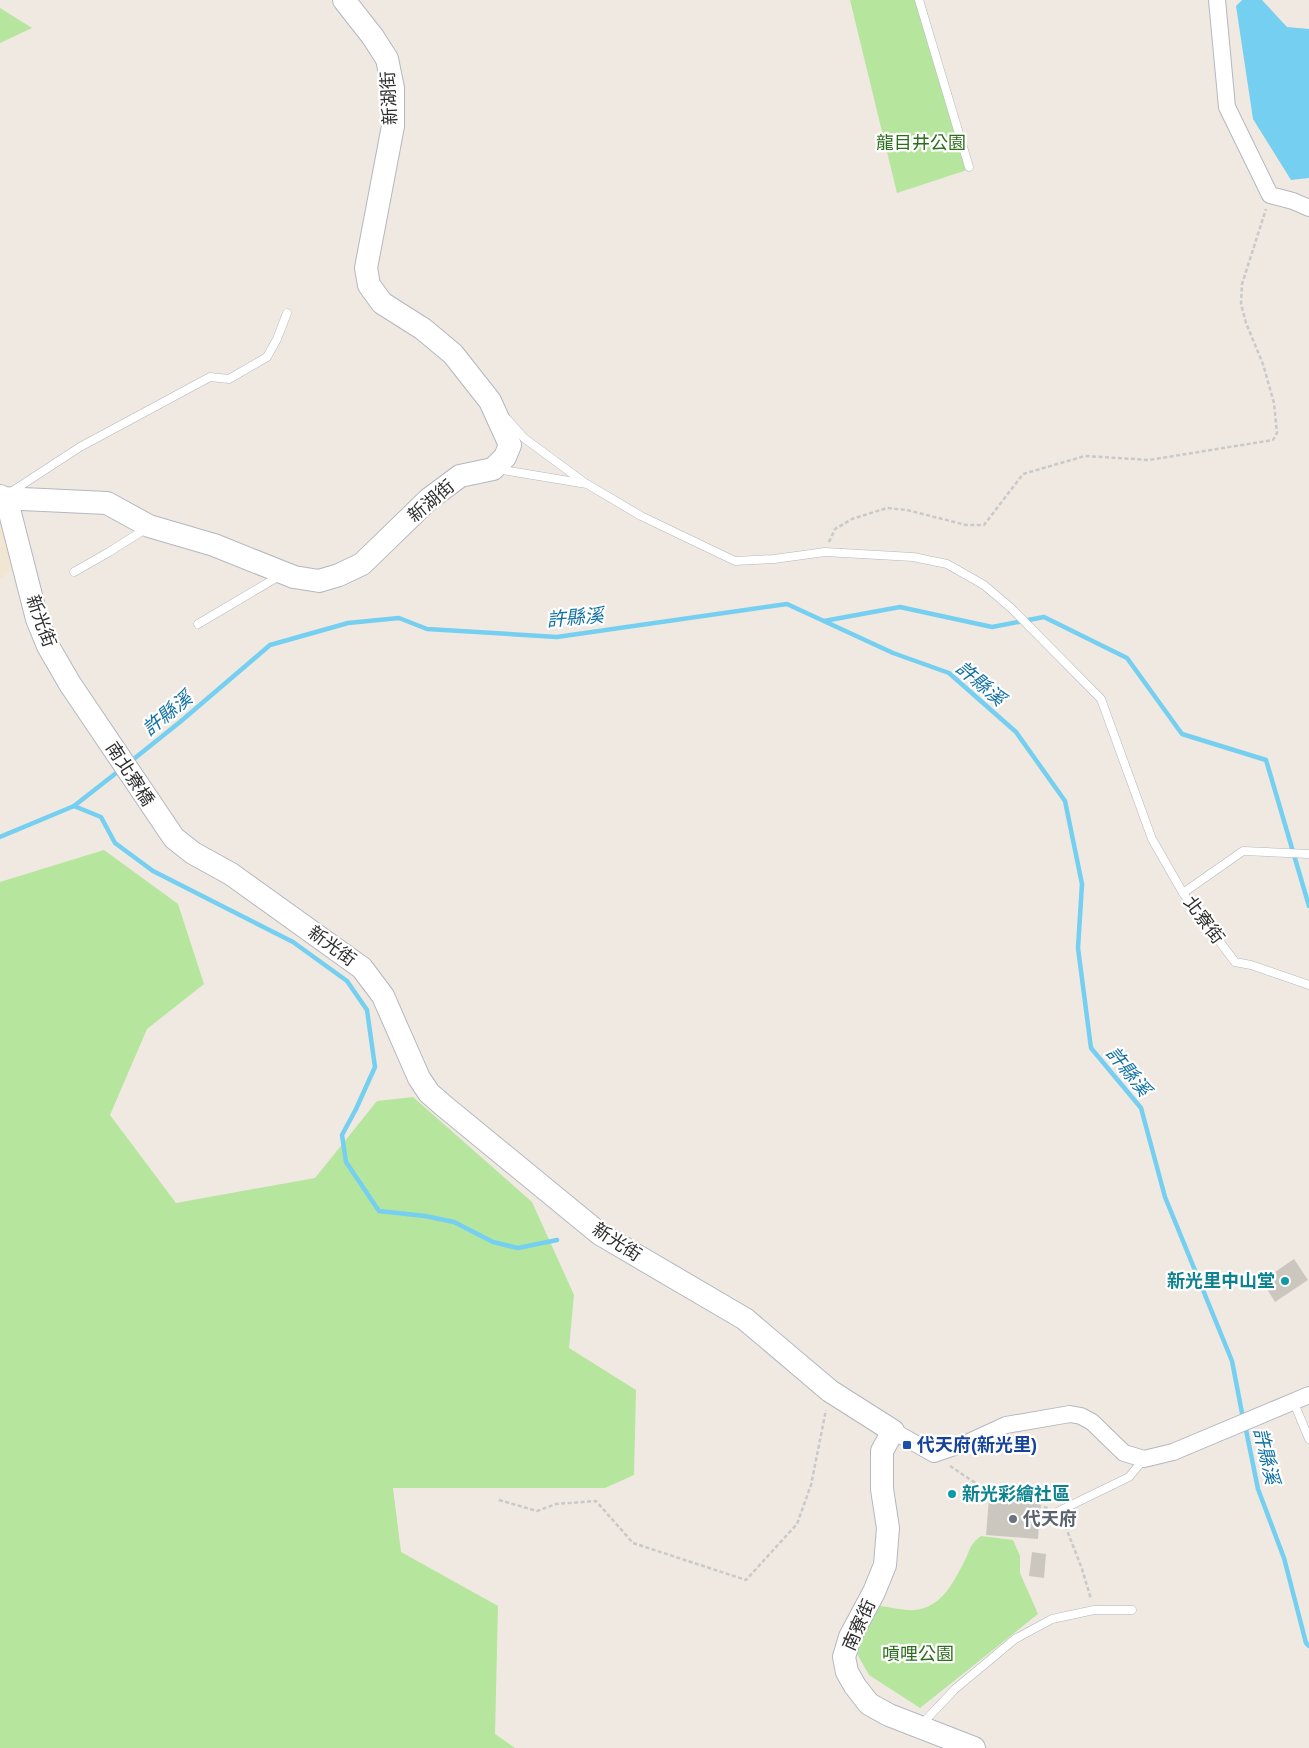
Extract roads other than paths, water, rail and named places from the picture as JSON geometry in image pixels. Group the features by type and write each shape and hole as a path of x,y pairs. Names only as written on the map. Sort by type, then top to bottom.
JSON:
{"street":[{"name":"新湖街","path":"1,497 107,503 149,526 175,532 214,545 284,573 319,581 340,576 362,564 429,499 460,476 494,469 505,456 510,445 490,401 453,354 423,329 382,303 369,285 366,268 393,126 393,88 387,59 373,37 344,0"},
{"path":"1217,0 1226,107 1270,195 1301,200 1309,208"},
{"name":"新光街","path":"1,497 10,513 37,619 48,646 70,684 105,736"},
{"name":"南北寮橋","path":"105,736 155,812"},
{"name":"新光街","path":"155,812 174,838 193,853 231,874 362,968 383,996 419,1078 429,1093 600,1234 745,1319 830,1391 893,1431 934,1454 969,1442 1006,1425 1070,1414 1081,1416 1092,1422 1124,1453 1144,1459"},
{"path":"1144,1459 1173,1452 1295,1402"},
{"name":"南寮街","path":"893,1431 882,1451 882,1489 888,1528 885,1565 874,1592 850,1637 844,1657 847,1672 869,1704 889,1715 974,1748"}],"lane":[{"path":"919,0 969,167"},
{"path":"1,497 80,447 210,377 229,379 267,356 277,339 287,314"},
{"name":"北寮街","path":"490,401 524,438 587,484 641,516 735,561 774,559 825,552 913,557 947,564 984,585 1012,608 1101,699 1152,839 1183,893 1234,962 1251,965 1309,985"},
{"path":"494,469 587,484"},
{"path":"74,572 149,526"},
{"path":"198,624 284,573"},
{"path":"1183,893 1243,851 1309,854"},
{"path":"1295,1402 1309,1439"},
{"path":"1059,1511 1130,1477 1144,1459"},
{"path":"920,1726 955,1689 1015,1639 1052,1619 1094,1610 1132,1610"}],"water":[{"path":"1242,0 1262,0 1287,27 1309,29 1309,178 1291,180 1253,119 1236,6"}],"waterway":[{"name":"許縣溪","path":"130,762 270,645 348,623 399,618 427,629 557,637 787,604 893,653 949,673 1016,732 1065,801 1082,884 1078,948 1091,1048 1141,1108 1165,1197 1232,1361 1243,1418"},
{"path":"824,621 900,607 992,627 1044,617 1127,658 1182,734 1266,760 1309,906"},
{"name":"許縣溪","path":"0,837 74,806 120,770"},
{"path":"74,806 101,817 115,843 153,871 293,942 347,981 367,1010 375,1067 342,1135 346,1162 379,1211 425,1216 454,1222 493,1242 518,1248 557,1240"},
{"name":"許縣溪","path":"1245,1425 1258,1489 1284,1558 1306,1643 1309,1646"}],"place":[{"name":"新光里中山堂","path":"1285,1281"},
{"name":"代天府(新光里)","path":"907,1445"},
{"name":"新光彩繪社區","path":"952,1494"},
{"name":"代天府","path":"1013,1519"}],"park label":[{"name":"龍目井公園","path":"921,143"},
{"name":"嗊哩公園","path":"918,1654"}]}
